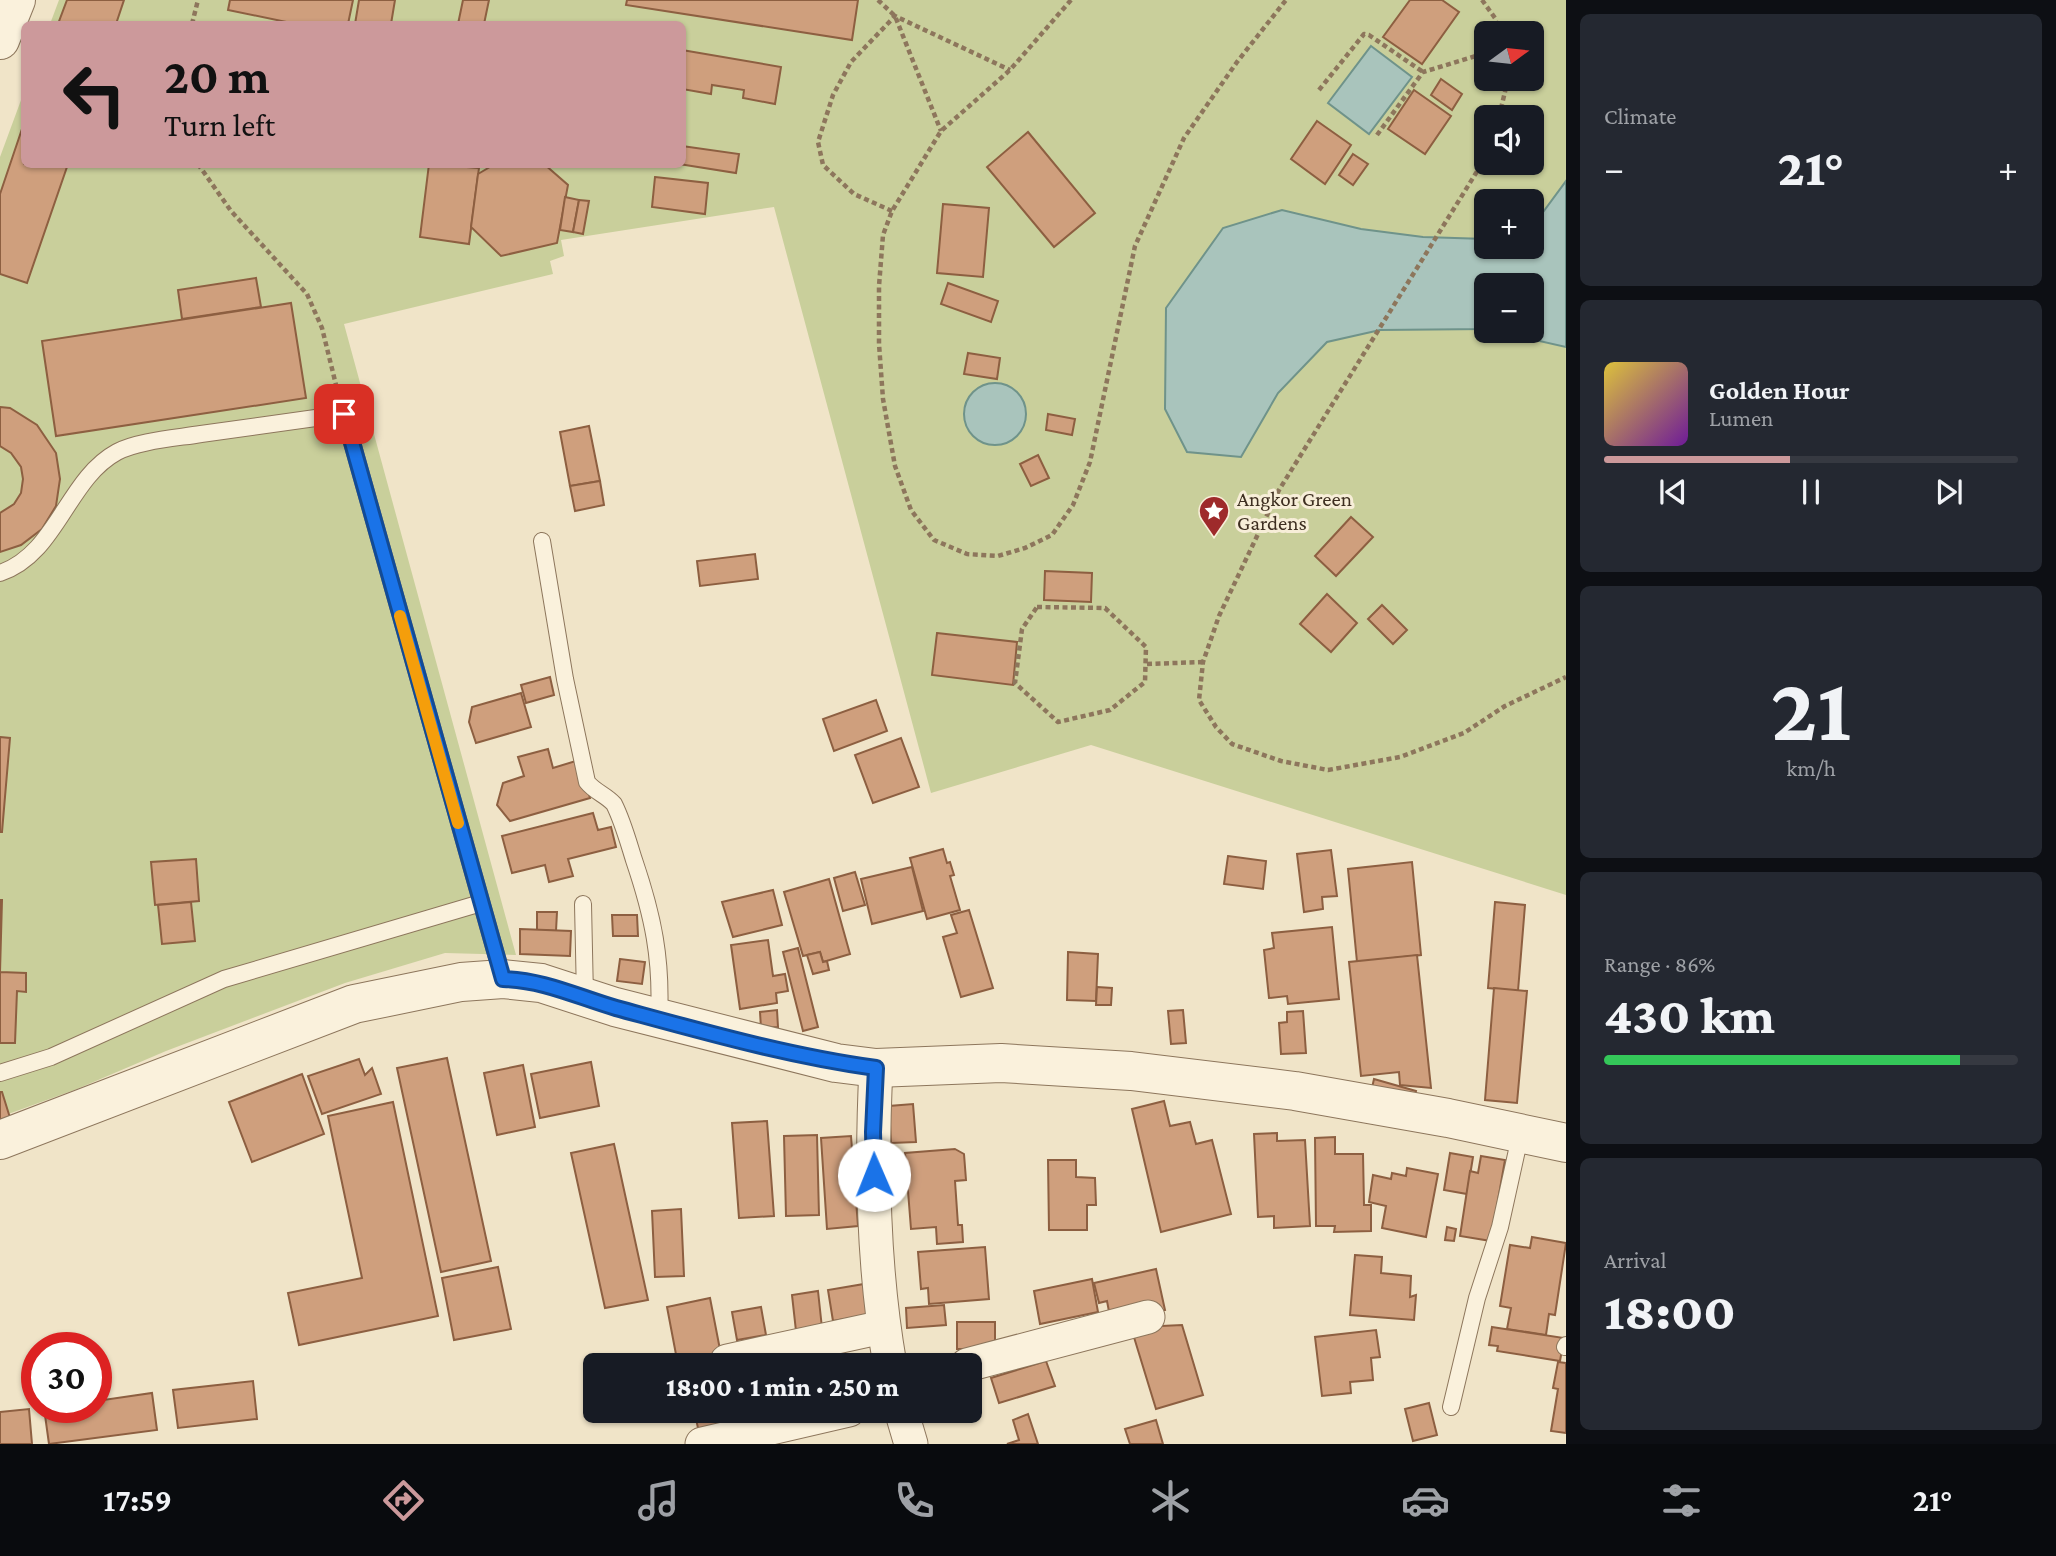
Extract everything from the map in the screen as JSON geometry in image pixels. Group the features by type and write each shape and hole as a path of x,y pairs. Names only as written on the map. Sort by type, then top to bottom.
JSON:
{"street":[{"path":"0,40 16,0"},
{"path":"0,1140 354,1004 461,982 503,979 541,983 659,1019 805,1056 876,1068 1001,1063 1130,1071 1295,1091 1521,1132 1566,1143"},
{"path":"876,1068 874,1197 883,1327 888,1353"},
{"path":"982,1361 1148,1317"},
{"path":"764,1353 883,1327"},
{"path":"702,1444 793,1423"},
{"path":"905,1423 911,1444"}],"lane":[{"path":"0,573 12,569 40,544 66,512 86,478 117,452 160,440 344,414 503,979"},
{"path":"542,541 565,679 587,782 614,804 648,902 658,949 661,986 659,1019"},
{"path":"0,1073 51,1057 224,979 481,903"},
{"path":"583,904 584,997"},
{"path":"1451,1407 1477,1298 1500,1227 1521,1132"}],"path":[{"path":"193,21 198,0"},
{"path":"878,0 895,16 1010,70"},
{"path":"1071,0 1010,70 940,131 892,211 883,235 878,286 879,344 883,399 895,466 911,510 934,540 967,554 998,556 1026,548 1052,535 1073,505 1090,462 1135,246 1184,138 1237,62 1286,0"},
{"path":"1482,0 1496,21"},
{"path":"895,16 940,131"},
{"path":"892,211 854,194 823,165 818,142 833,95 851,62 895,16"},
{"path":"1319,90 1364,34 1423,72"},
{"path":"1377,135 1423,72 1474,57"},
{"path":"201,168 231,211 307,294 321,328 344,414"},
{"path":"1476,175 1279,490 1219,616 1203,662 1199,700 1216,727 1232,744 1281,761 1328,770 1400,757 1464,733 1505,706 1566,677"},
{"path":"1037,607 1105,608 1146,647 1146,664 1145,682 1110,710 1058,722 1015,683 1021,629 1037,607"},
{"path":"1146,664 1203,662"}],"green space":[{"name":"Angkor Green Gardens","path":"59,0 1566,0 1566,895 1091,745 931,793 774,207 561,240 564,256 550,261 553,274 344,324 516,955 445,953 345,983 0,1117 0,157 21,100 21,168 686,168 686,21 51,21"}],"water":[{"path":"1371,46 1412,77 1369,134 1328,103"},
{"path":"1566,181 1566,347 1544,342 1544,273 1474,273 1474,329 1380,330 1327,342 1278,393 1241,457 1187,452 1165,409 1166,308 1223,228 1282,210 1361,229 1423,237 1474,239 1474,259 1544,259 1544,211"},
{"path":"989,383 1001,383 1017,392 1024,402 1024,426 1017,436 1001,445 989,445 978,440 969,431 964,420 964,408 969,397 978,388"}],"building":[{"path":"67,0 124,0 117,21 59,21"},
{"path":"230,0 353,0 349,21 281,21 228,10"},
{"path":"359,0 395,0 392,21 356,21"},
{"path":"463,0 489,0 485,21 459,21"},
{"path":"627,0 858,0 852,40 626,5"},
{"path":"1410,0 1442,0 1459,12 1422,64 1383,37"},
{"path":"686,51 781,67 775,104 743,98 744,90 712,85 711,94 686,90"},
{"path":"1441,79 1462,94 1452,110 1431,95"},
{"path":"1414,90 1451,116 1425,154 1388,129"},
{"path":"1317,121 1351,145 1325,184 1291,159"},
{"path":"21,132 21,168 67,168 27,283 0,274 0,194"},
{"path":"1028,132 1095,213 1054,247 987,167"},
{"path":"686,147 739,154 736,173 686,165"},
{"path":"1353,154 1368,164 1353,185 1339,175"},
{"path":"429,168 479,168 469,244 420,237"},
{"path":"488,168 549,168 568,185 557,243 501,256 471,227 478,174"},
{"path":"655,177 708,183 705,214 652,207"},
{"path":"565,197 579,200 573,232 560,230"},
{"path":"579,200 589,201 583,234 573,232"},
{"path":"943,204 989,208 983,277 937,273"},
{"path":"256,278 261,307 182,319 178,290"},
{"path":"948,283 998,301 991,322 941,304"},
{"path":"291,303 306,398 56,436 42,341"},
{"path":"968,353 1000,358 997,379 964,374"},
{"path":"0,407 10,408 37,425 56,453 60,479 56,506 42,529 21,545 0,552 0,513 14,504 21,493 23,479 21,467 11,453 0,446"},
{"path":"1048,414 1075,419 1072,435 1046,430"},
{"path":"589,426 600,481 570,486 560,432"},
{"path":"1038,455 1049,478 1031,486 1020,464"},
{"path":"600,481 604,505 575,511 570,486"},
{"path":"1351,517 1373,537 1336,576 1315,556"},
{"path":"755,554 758,579 700,586 697,561"},
{"path":"1045,571 1092,573 1091,602 1044,600"},
{"path":"1327,594 1357,623 1331,652 1300,624"},
{"path":"1382,605 1407,630 1393,644 1368,619"},
{"path":"937,633 1017,642 1013,685 932,675"},
{"path":"550,677 554,695 526,703 521,685"},
{"path":"521,693 531,727 476,743 469,722 472,707"},
{"path":"876,700 887,731 834,751 823,719"},
{"path":"0,737 10,738 2,832 0,832"},
{"path":"901,738 919,787 873,803 855,755"},
{"path":"548,749 553,768 579,760 590,798 510,821 497,805 503,783 524,776 518,757"},
{"path":"593,813 598,830 611,827 616,847 568,859 573,876 549,882 545,865 512,873 502,836"},
{"path":"943,849 954,875 950,876 960,910 927,919 910,858"},
{"path":"1331,850 1337,896 1322,897 1323,909 1304,912 1297,854"},
{"path":"1228,856 1266,861 1263,889 1224,884"},
{"path":"196,859 199,901 155,905 151,862"},
{"path":"1412,862 1421,955 1357,962 1348,869"},
{"path":"912,867 923,911 872,924 861,879"},
{"path":"855,872 865,905 843,911 834,878"},
{"path":"829,879 850,954 823,962 820,952 803,956 784,892"},
{"path":"773,890 782,925 733,937 722,902"},
{"path":"0,900 2,900 0,972"},
{"path":"191,902 195,941 162,944 158,905"},
{"path":"1495,902 1525,905 1518,991 1488,988"},
{"path":"969,910 993,988 961,997 943,937 957,933 951,915"},
{"path":"537,912 557,912 556,931 537,930"},
{"path":"612,915 637,915 638,936 613,936"},
{"path":"1332,927 1339,999 1288,1004 1287,996 1269,998 1264,950 1274,948 1272,933"},
{"path":"520,929 571,931 570,956 520,954"},
{"path":"768,940 773,976 785,974 788,991 776,993 777,1003 740,1009 731,945"},
{"path":"798,948 818,1027 803,1031 783,952"},
{"path":"820,952 823,962 827,961 829,970 813,974 807,955"},
{"path":"1068,952 1098,954 1096,1001 1067,1000"},
{"path":"1417,955 1431,1088 1400,1085 1399,1072 1361,1076 1349,962"},
{"path":"620,959 645,962 642,984 617,981"},
{"path":"0,972 26,973 26,992 17,991 15,1043 0,1043"},
{"path":"1097,987 1112,988 1111,1005 1096,1005"},
{"path":"1494,988 1527,991 1517,1103 1485,1100"},
{"path":"777,1010 778,1027 761,1028 760,1012"},
{"path":"1183,1010 1186,1043 1171,1044 1168,1011"},
{"path":"1303,1011 1306,1053 1281,1054 1279,1023 1287,1022 1287,1012"},
{"path":"447,1058 491,1261 441,1272 397,1068"},
{"path":"359,1059 365,1075 372,1068 381,1094 322,1114 308,1076"},
{"path":"591,1062 599,1106 540,1118 531,1074"},
{"path":"523,1065 535,1127 497,1135 484,1073"},
{"path":"302,1074 324,1134 252,1162 229,1102"},
{"path":"1374,1079 1416,1091 1413,1104 1371,1092"},
{"path":"0,1092 11,1121 0,1124"},
{"path":"1164,1101 1170,1126 1190,1122 1196,1144 1212,1140 1231,1214 1161,1232 1132,1109"},
{"path":"393,1102 438,1316 299,1345 288,1293 362,1278 328,1116"},
{"path":"913,1104 916,1142 891,1143 889,1106"},
{"path":"767,1121 774,1216 739,1218 732,1123"},
{"path":"1277,1133 1277,1141 1305,1140 1310,1226 1274,1228 1274,1216 1258,1217 1254,1134"},
{"path":"817,1135 819,1215 786,1216 784,1136"},
{"path":"851,1136 858,1226 827,1229 821,1138"},
{"path":"1335,1137 1335,1154 1363,1154 1364,1205 1371,1205 1371,1231 1334,1232 1335,1226 1316,1226 1315,1138"},
{"path":"614,1144 648,1300 605,1308 571,1153"},
{"path":"955,1149 964,1154 966,1180 955,1181 958,1225 962,1225 963,1242 937,1244 936,1227 911,1229 905,1153"},
{"path":"1450,1153 1473,1157 1467,1194 1444,1190"},
{"path":"1481,1156 1505,1160 1491,1241 1460,1236 1470,1171 1478,1173"},
{"path":"1048,1160 1076,1160 1076,1177 1095,1178 1096,1205 1087,1205 1087,1230 1049,1230"},
{"path":"1407,1168 1438,1174 1426,1237 1382,1228 1386,1206 1369,1202 1373,1175 1391,1179 1392,1173 1406,1176"},
{"path":"681,1209 684,1276 655,1277 652,1211"},
{"path":"1447,1227 1456,1229 1454,1241 1445,1240"},
{"path":"1532,1237 1566,1243 1555,1315 1549,1314 1546,1335 1507,1329 1511,1308 1500,1306 1510,1245 1530,1248"},
{"path":"985,1247 989,1299 929,1304 928,1288 921,1289 918,1252"},
{"path":"1355,1255 1382,1257 1381,1273 1411,1276 1410,1297 1416,1295 1414,1320 1350,1315"},
{"path":"498,1267 511,1329 454,1340 442,1278"},
{"path":"1156,1269 1165,1310 1111,1322 1107,1301 1099,1303 1094,1283"},
{"path":"1092,1279 1098,1312 1040,1324 1034,1291"},
{"path":"864,1284 869,1315 833,1321 828,1290"},
{"path":"818,1291 822,1328 796,1331 792,1295"},
{"path":"710,1298 721,1353 676,1353 667,1307"},
{"path":"944,1305 946,1325 907,1328 906,1308"},
{"path":"761,1307 766,1335 737,1340 732,1312"},
{"path":"957,1322 995,1322 995,1349 957,1349"},
{"path":"1182,1325 1203,1395 1156,1409 1133,1334 1161,1326"},
{"path":"1492,1327 1564,1338 1560,1361 1497,1351 1498,1346 1489,1345"},
{"path":"1376,1330 1380,1357 1371,1358 1373,1380 1350,1382 1351,1393 1322,1396 1315,1337"},
{"path":"1046,1361 1055,1386 999,1403 991,1378"},
{"path":"1558,1362 1566,1363 1566,1433 1551,1431 1558,1389 1553,1388"},
{"path":"253,1381 257,1419 178,1428 173,1390"},
{"path":"152,1393 157,1430 49,1444 46,1423 112,1423 112,1399"},
{"path":"1429,1403 1437,1435 1413,1441 1405,1409"},
{"path":"21,1410 21,1423 30,1423 32,1444 0,1444 0,1412"},
{"path":"1028,1414 1038,1444 1007,1444 1019,1440 1013,1420"},
{"path":"1156,1420 1163,1444 1130,1444 1125,1429"},
{"path":"697,1423 736,1423 737,1430 700,1437"}],"slow traffic":[{"path":"400,616 458,823"}],"place":[{"name":"Angkor Green Gardens","path":"1214,538"}],"route":[{"path":"344,414 503,979 541,983 615,1007 794,1054 876,1068 874,1175"}]}
